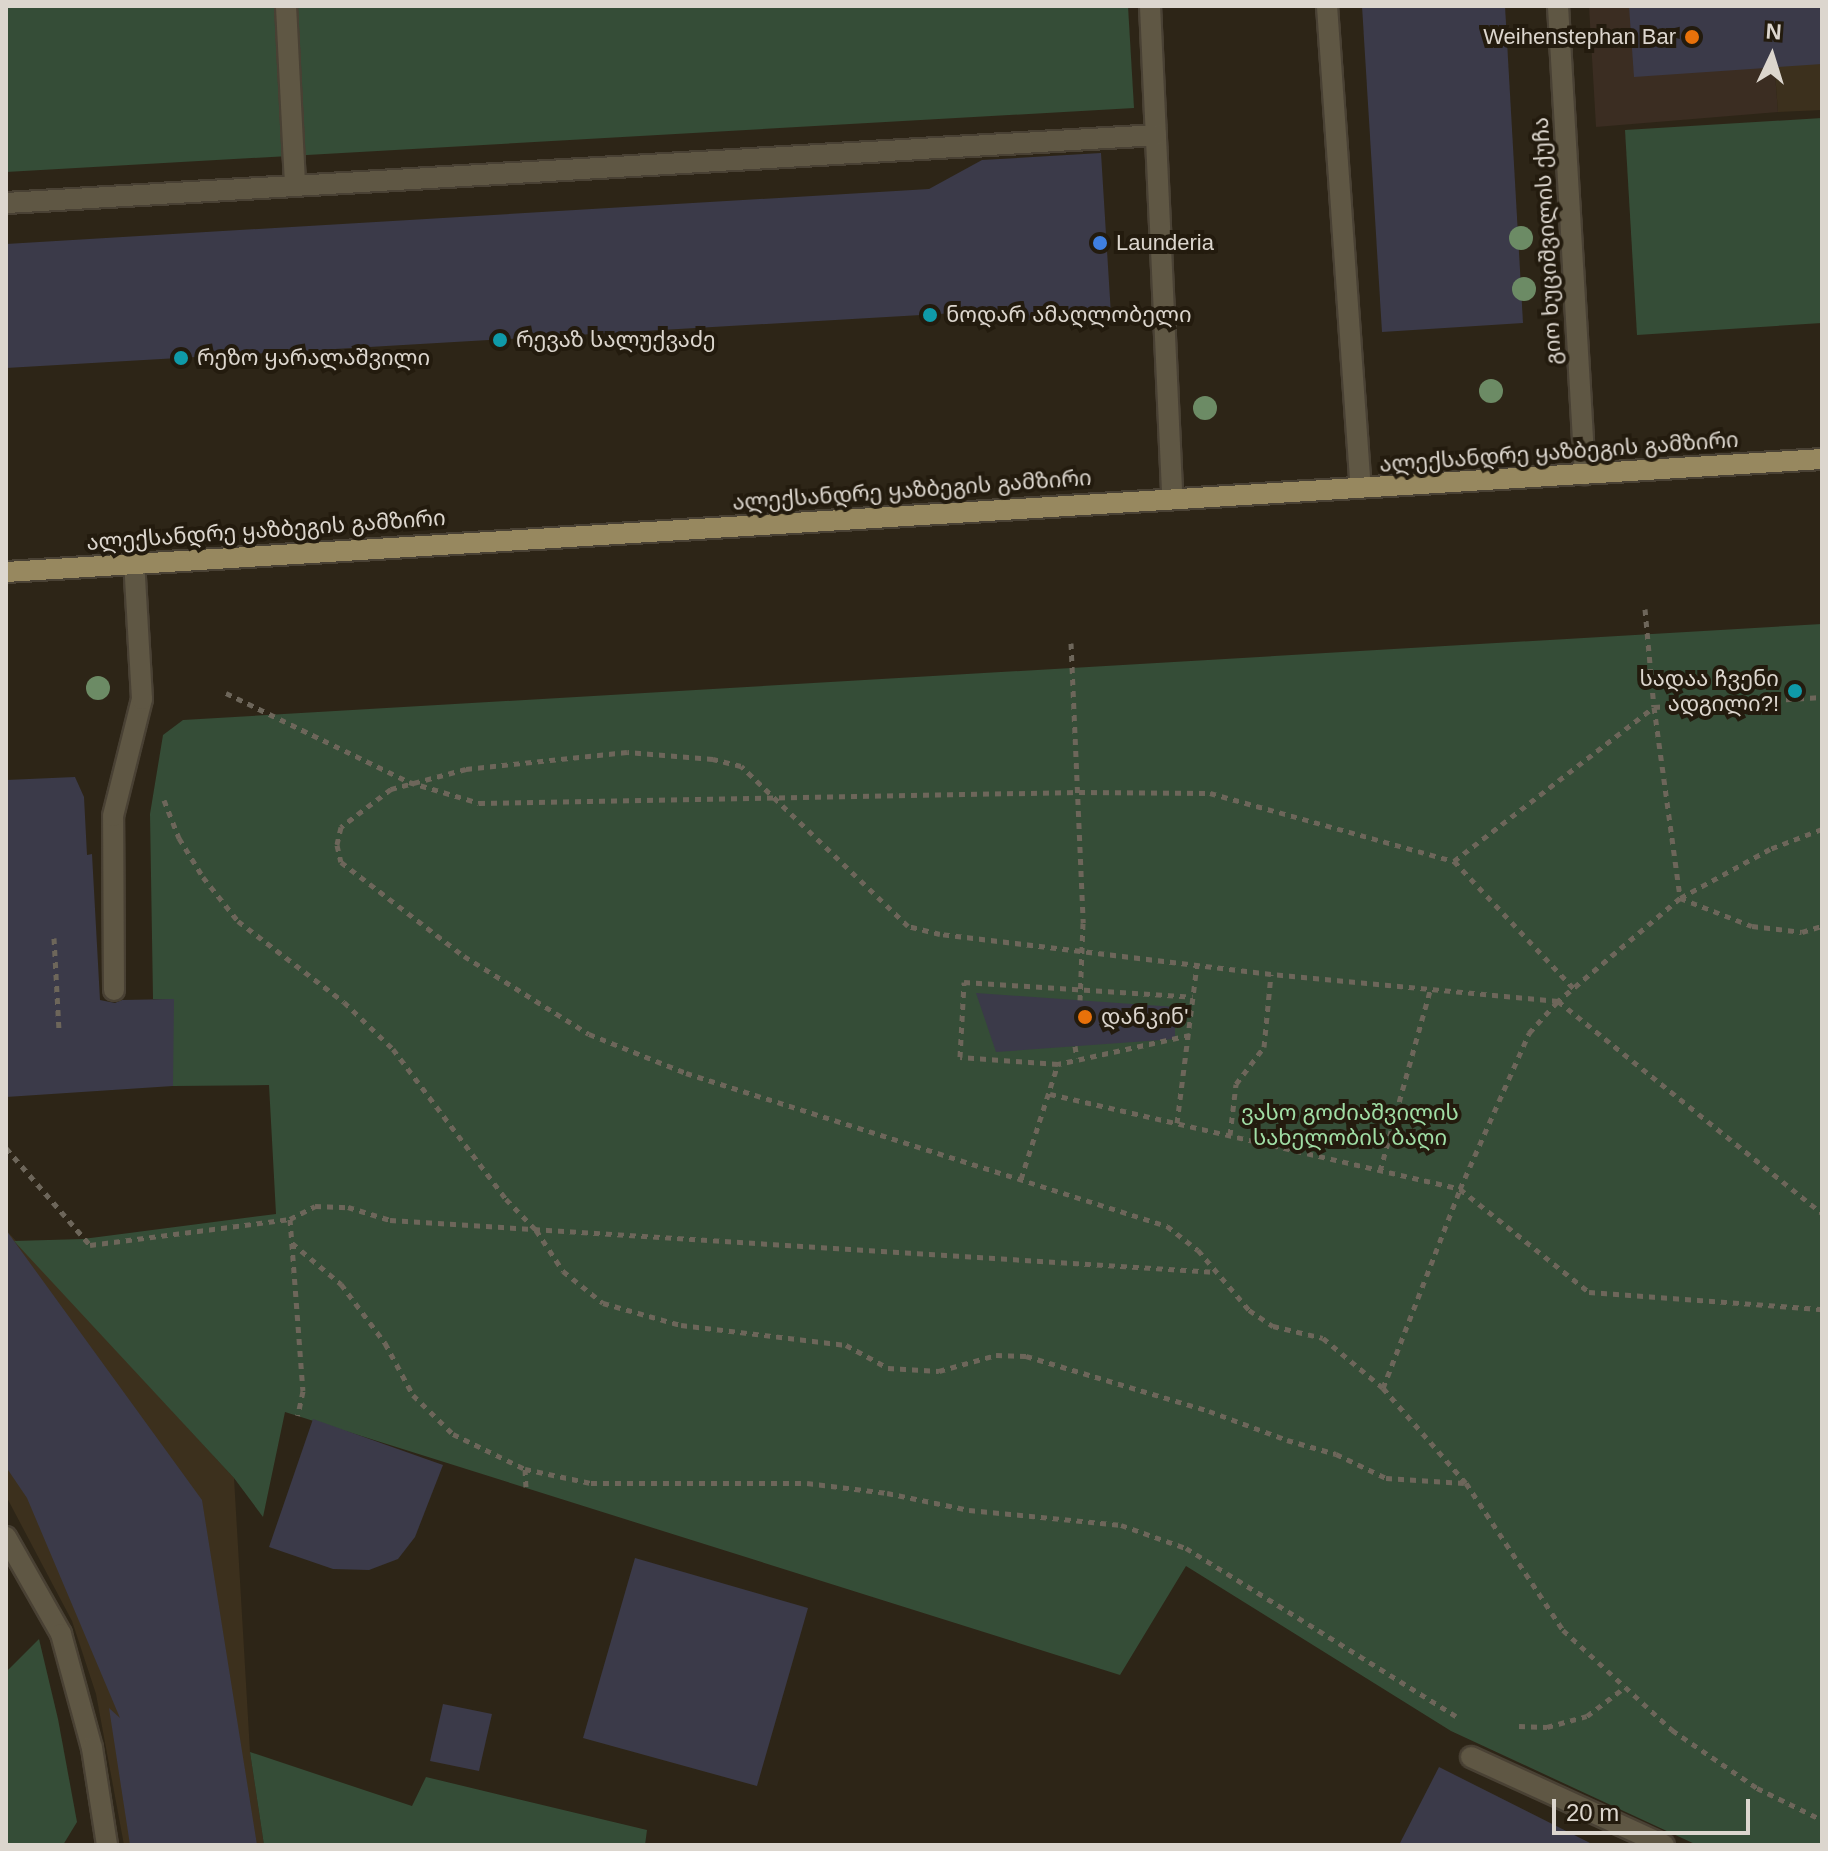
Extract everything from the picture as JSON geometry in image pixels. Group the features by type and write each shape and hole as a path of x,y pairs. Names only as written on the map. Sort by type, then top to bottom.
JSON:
{"main road":[{"name":"ალექსანდრე ყაზბეგის გამზირი","path":"6,572 1822,459"}],"street":[{"path":"286,6 295,186"},
{"path":"1150,6 1172,498"},
{"path":"1327,6 1361,488"},
{"name":"გიო ხუციშვილის ქუჩა","path":"1558,6 1585,474"},
{"path":"6,203 1156,135"},
{"path":"114,990 113,816 142,699 134,562"},
{"path":"6,1537 61,1634 92,1748 107,1845"},
{"path":"1471,1757 1664,1845"}],"path":[{"path":"1645,609 1654,707 1680,898"},
{"path":"1071,643 1079,792 1083,952 1080,1000"},
{"path":"226,693 409,782 479,803 1079,792 1210,793 1454,861 1574,989"},
{"path":"1454,861 1654,707 1822,697"},
{"path":"1822,1213 1558,1001 1271,974 940,934 908,926 741,766 713,759 627,752 466,769 391,789 341,827 337,845 341,862 464,956 589,1034 686,1073 1167,1226 1198,1250 1249,1310 1273,1326 1323,1338 1383,1388 1466,1483 1563,1630 1672,1730 1757,1788 1822,1820"},
{"path":"160,788 179,838 203,877 238,921 344,1002 393,1049 506,1199 536,1230 563,1271 603,1303 681,1325 846,1345 888,1368 939,1371 996,1355 1026,1356 1194,1406 1287,1440 1336,1454 1386,1478 1466,1483"},
{"path":"1383,1388 1460,1189 1529,1033 1558,1001 1680,898 1770,849 1822,829"},
{"path":"1680,898 1752,926 1802,932 1822,926"},
{"path":"54,938 59,1029"},
{"path":"1177,1123 1197,965"},
{"path":"1230,1135 1236,1084 1264,1047 1271,974"},
{"path":"1190,1035 1058,1064 960,1057 964,982 1193,997"},
{"path":"1380,1171 1430,990"},
{"path":"1075,1046 1077,1058"},
{"path":"1021,1179 1058,1064"},
{"path":"1050,1094 1460,1189 1589,1292 1822,1309"},
{"path":"6,1148 90,1245 290,1219 315,1206 348,1207 390,1220 1217,1272"},
{"path":"290,1219 303,1391 298,1415"},
{"path":"292,1243 341,1284 385,1343 413,1395 453,1434 525,1469 591,1483 807,1483 887,1493 969,1510 1121,1525 1186,1548 1459,1718"},
{"path":"525,1469 526,1487"},
{"path":"1517,1726 1547,1727 1587,1716 1625,1687"}],"shaded area":[{"path":"1589,6 1770,6 1778,112 1596,127"},
{"path":"1770,6 1822,6 1822,110 1778,112"},
{"path":"6,1230 234,1478 250,1752 264,1845 124,1845 96,1694 72,1621 6,1496"}],"green space":[{"path":"6,6 1128,6 1134,108 6,172"},
{"path":"1822,118 1822,323 1637,335 1625,130"},
{"name":"ვასო გოძიაშვილის სახელობის ბაღი","path":"1822,624 1822,1845 1697,1845 1451,1731 1186,1566 1120,1675 285,1412 263,1517 234,1478 14,1241 83,1239 276,1214 269,1085 173,1086 173,1000 153,999 150,814 163,735 183,720"},
{"path":"39,1639 77,1822 63,1845 6,1845 6,1672"},
{"path":"250,1752 412,1806 426,1777 647,1830 645,1845 264,1845"}],"building":[{"path":"1362,6 1505,6 1523,323 1382,332"},
{"name":"Weihenstephan Bar","path":"1629,6 1822,6 1822,64 1634,77"},
{"path":"1101,153 1111,315 990,322 990,311 6,368 6,244 929,189 982,160"},
{"path":"75,777 84,797 87,855 92,854 100,1000 115,1003 122,1000 174,999 173,1086 6,1097 6,780"},
{"name":"დანკინ'","path":"976,993 1175,1007 1175,1039 996,1052"},
{"path":"6,1230 202,1500 257,1845 130,1845 109,1708 120,1718 27,1498 6,1467"},
{"path":"313,1419 443,1465 415,1537 398,1559 369,1570 333,1569 269,1547"},
{"path":"635,1558 808,1608 757,1786 583,1738"},
{"path":"443,1704 492,1714 479,1771 430,1761"},
{"path":"1439,1767 1594,1845 1399,1845"}],"place":[{"name":"Weihenstephan Bar","path":"1692,37"},
{"name":"Launderia","path":"1100,243"},
{"name":"ნოდარ ამაღლობელი","path":"930,315"},
{"name":"რევაზ სალუქვაძე","path":"500,340"},
{"name":"რეზო ყარალაშვილი","path":"181,358"},
{"name":"სადაა ჩვენი ადგილი?!","path":"1795,691"},
{"name":"დანკინ'","path":"1085,1017"}]}
